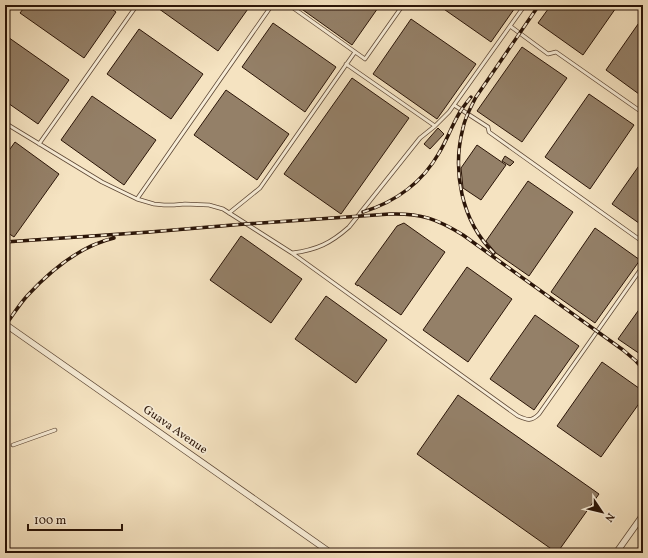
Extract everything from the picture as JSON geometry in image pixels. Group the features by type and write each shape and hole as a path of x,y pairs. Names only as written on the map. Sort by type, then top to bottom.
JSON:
{"street":[{"name":"Guava Avenue","path":"5,324 331,553"},
{"path":"616,553 643,515"}],"lane":[{"path":"39,144 137,5"},
{"path":"137,199 272,5"},
{"path":"289,5 365,59 403,5"},
{"path":"292,253 306,252 324,245 339,236 355,220 420,138 435,126 454,105 525,5"},
{"path":"510,26 548,54 556,52 643,113"},
{"path":"229,213 260,188 355,52"},
{"path":"346,64 435,126"},
{"path":"454,105 488,127 489,132 643,242"},
{"path":"5,123 102,182 137,199 154,204 209,205 223,209 292,253 518,416 530,420 539,414 643,266"},
{"path":"13,445 55,430"},
{"path":"636,553 643,545"}],"building":[{"path":"26,5 106,5 116,12 84,58 20,13"},
{"path":"296,5 380,5 352,45"},
{"path":"438,5 517,5 491,42"},
{"path":"551,5 618,5 583,55 538,23"},
{"path":"155,6 250,6 218,51"},
{"path":"643,17 643,97 606,70"},
{"path":"411,19 476,64 437,119 373,74"},
{"path":"273,23 336,67 305,112 242,67"},
{"path":"139,29 203,74 171,119 107,74"},
{"path":"5,35 69,80 38,124 5,101"},
{"path":"522,47 567,78 522,142 477,111"},
{"path":"352,78 409,118 341,214 284,174"},
{"path":"226,90 289,134 257,180 194,135"},
{"path":"589,94 634,125 590,189 545,157"},
{"path":"92,96 156,140 124,185 61,140"},
{"path":"438,128 444,134 430,149 424,144"},
{"path":"15,142 59,174 14,237 5,231 5,156"},
{"path":"477,145 506,165 481,200 463,188 461,168"},
{"path":"505,156 514,162 510,166 502,161"},
{"path":"643,160 643,226 612,204"},
{"path":"528,181 573,212 529,276 496,253 486,241"},
{"path":"404,223 445,252 401,315 355,284 397,226"},
{"path":"595,228 640,260 595,323 551,292"},
{"path":"241,236 302,279 271,323 210,280"},
{"path":"467,267 512,299 468,362 423,330"},
{"path":"326,296 387,340 356,383 295,339"},
{"path":"643,304 643,356 618,339"},
{"path":"535,315 579,346 534,410 490,379"},
{"path":"602,362 643,391 643,398 601,457 557,426"},
{"path":"458,395 599,494 557,553 417,454"}],"railway":[{"path":"494,253 474,226 462,194 459,178 460,144 465,120 476,97 539,5"},
{"path":"363,212 397,197 416,182 432,164 445,143 462,108 471,97"},
{"path":"5,242 390,214 420,216 437,221 463,235 623,350 643,369"},
{"path":"5,326 27,296 56,269 89,247 114,238"}]}
